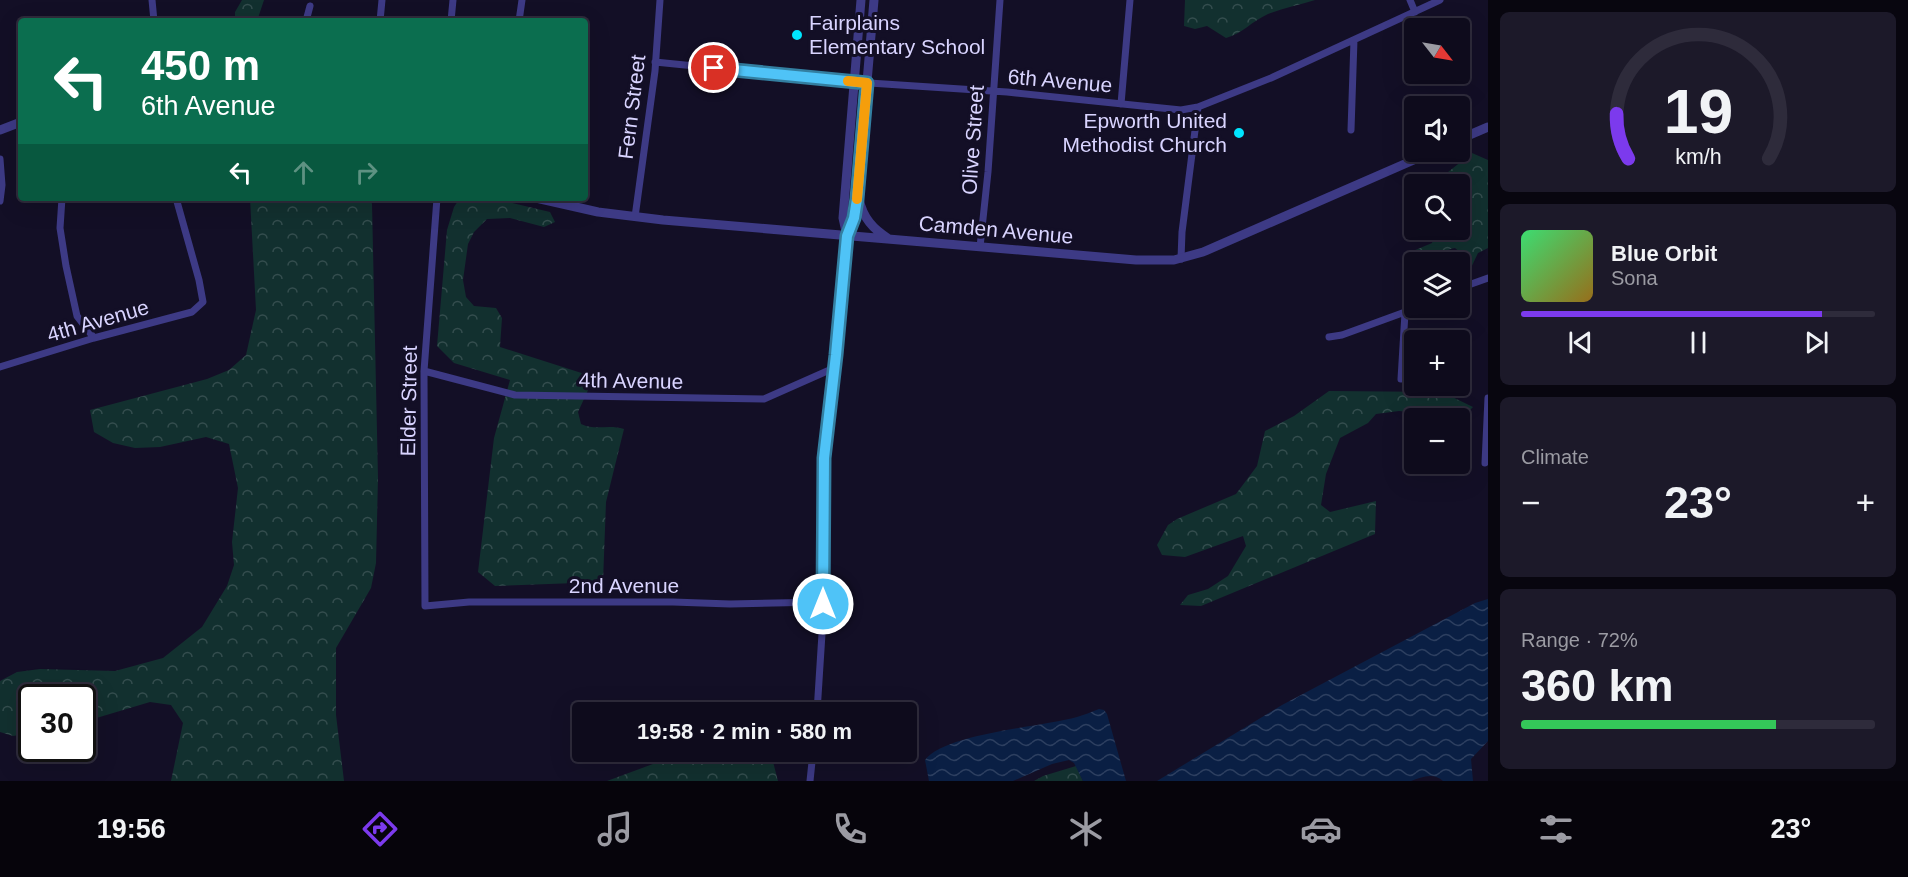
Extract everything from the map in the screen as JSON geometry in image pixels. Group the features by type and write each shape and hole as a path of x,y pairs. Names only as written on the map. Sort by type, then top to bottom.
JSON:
{"street":[{"path":"152,0 154,18"},
{"path":"380,18 382,0"},
{"path":"451,18 453,0"},
{"path":"519,18 522,0"},
{"name":"Fern Street","path":"635,217 656,62 660,0"},
{"path":"847,236 843,218 861,0"},
{"path":"818,702 823,602 824,458 847,236 854,218 858,194 874,0"},
{"name":"Olive Street","path":"980,247 988,172 1000,0"},
{"path":"1121,104 1130,0"},
{"path":"1410,0 1414,12"},
{"name":"6th Avenue","path":"656,62 854,82 993,92 1181,110 1198,107 1271,78 1440,0"},
{"path":"307,18 310,6"},
{"path":"1351,130 1354,40"},
{"path":"1181,259 1182,232 1198,107"},
{"path":"0,130 18,123"},
{"path":"1470,135 1488,127"},
{"path":"0,159 2,185 0,201"},
{"name":"Camden Avenue","path":"549,201 635,217 1136,260 1181,259 1203,252 1409,162"},
{"path":"858,194 864,217 874,229 890,239"},
{"path":"62,201 60,228 77,316 94,338"},
{"name":"4th Avenue","path":"0,367 94,338 192,312 203,302 177,201"},
{"name":"Elder Street","path":"425,606 424,371 437,201"},
{"path":"1470,284 1488,278"},
{"path":"1329,337 1342,335 1404,313"},
{"path":"1401,379 1405,318"},
{"name":"4th Avenue","path":"424,371 515,395 764,399 834,368"},
{"path":"1485,463 1488,398"},
{"name":"2nd Avenue","path":"425,606 470,602 730,604 823,602"},
{"path":"810,781 812,762"}],"green space":[{"path":"242,0 264,0 258,18 235,18 235,12"},
{"path":"1185,0 1315,0 1268,14 1237,34 1226,38 1207,26 1195,29 1184,26"},
{"path":"1472,153 1488,160 1488,248 1478,253 1470,270 1470,252 1460,252 1455,248 1446,252 1413,251 1432,243 1433,240 1470,240 1470,174 1446,174 1461,162 1470,162"},
{"path":"250,201 371,201 378,478 376,563 371,588 336,648 336,715 344,781 171,781 183,723 171,705 150,702 96,718 96,684 18,684 18,735 0,732 0,681 17,672 40,669 115,671 163,658 202,627 227,586 234,565 232,542 238,488 229,444 206,437 160,447 135,448 113,443 94,432 90,410 207,379 229,370 246,355 256,310"},
{"path":"458,201 504,201 550,212 555,222 544,227 510,218 487,219 474,232 468,244 463,280 466,297 474,306 496,308 502,318 500,347 594,377 578,412 581,424 624,429 606,502 603,582 495,586 478,572 494,438 510,380 454,363 437,346 447,230"},
{"path":"1329,391 1404,392 1404,396 1450,396 1473,407 1470,410 1470,408 1404,408 1404,412 1376,414 1368,423 1340,438 1326,474 1321,505 1330,512 1376,501 1375,534 1201,606 1180,605 1188,595 1208,589 1228,576 1246,546 1243,536 1185,557 1162,555 1157,545 1168,525 1236,494 1257,466 1265,431 1294,416"},
{"path":"658,762 773,762 778,781 607,781"},
{"path":"1076,766 1083,781 1034,781 1043,776"}],"water":[{"path":"1488,599 1488,741 1471,759 1473,781 1443,781 1432,776 1411,781 1157,781 1282,705 1475,603"},
{"path":"1099,709 1104,710 1107,714 1126,781 1083,781 1074,763 1069,760 1052,764 1013,781 929,781 925,760 936,751 953,743 996,732 1061,721"}],"slow traffic":[{"path":"848,81 867,83 857,199"}],"place":[{"name":"Fairplains Elementary School","path":"797,35"},
{"name":"Epworth United Methodist Church","path":"1239,133"}],"route":[{"path":"714,68 867,83 857,199 854,218 847,236 825,445 823,604"}]}
